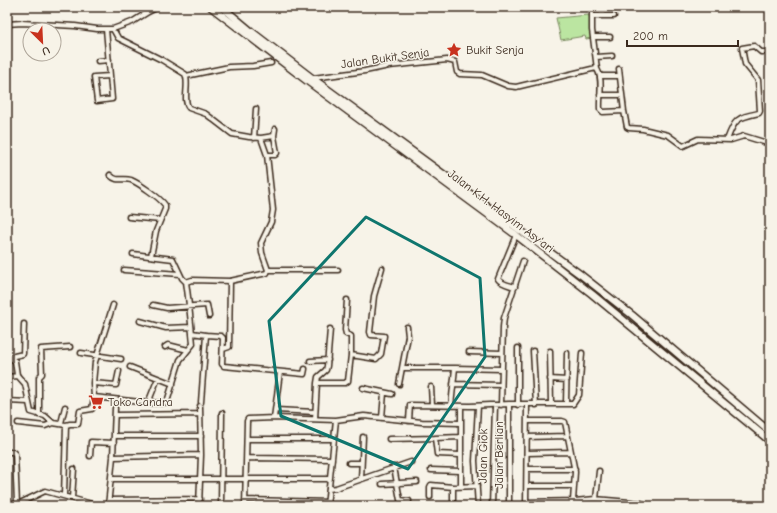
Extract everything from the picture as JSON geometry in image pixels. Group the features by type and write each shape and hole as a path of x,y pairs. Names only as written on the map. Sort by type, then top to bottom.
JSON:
{"highway":[{"name":"Jalan K.H. Hasyim Asy'ari","path":"211,7 306,80 516,235 592,294 770,441"},
{"name":"Jalan K.H. Hasyim Asy'ari","path":"222,7 312,78 581,275 632,315 770,432"}],"street":[{"path":"7,24 113,29 132,22 158,7"},
{"path":"592,7 593,37 597,69 600,76 601,111 624,112"},
{"path":"592,16 614,16"},
{"path":"106,29 109,60 112,100 96,101 94,77 110,76"},
{"path":"113,29 118,38 162,60 186,76 229,67 254,66 271,63"},
{"path":"593,37 610,37"},
{"path":"727,140 732,126 737,120 743,116 759,113 760,111 758,80 745,64 742,48 753,46 761,52 770,52"},
{"path":"596,57 612,56"},
{"path":"98,61 109,60"},
{"name":"Jalan Bukit Senja","path":"312,78 365,71 389,66 447,60 454,62 458,74 482,76 505,85 516,87 593,68 597,69"},
{"path":"619,69 624,112 627,127 629,128 670,135 682,146 698,139 727,140 746,136 770,144"},
{"path":"186,76 187,106 206,114 232,134 254,138 274,136"},
{"path":"600,76 619,76"},
{"path":"600,95 622,95"},
{"path":"254,138 256,109"},
{"path":"267,155 277,154 274,136 275,129"},
{"path":"261,138 267,155 273,214 263,238 262,247 262,253 268,270"},
{"path":"110,176 115,180 132,181 164,203 165,209 160,220 151,256"},
{"path":"130,217 160,220"},
{"path":"515,287 503,284 499,282 498,279 516,235"},
{"path":"94,397 148,403 167,402 180,360 193,345 186,282 180,274 173,259 133,254"},
{"path":"501,405 504,318 523,260"},
{"path":"351,355 376,358 381,354 384,336 370,335 370,332 374,296 382,268"},
{"path":"124,270 180,274"},
{"path":"186,282 192,280 230,281 268,273 268,270 338,270"},
{"path":"224,349 229,347 230,281"},
{"path":"317,383 345,383 348,381 351,355 351,336 346,334 345,330 346,300"},
{"path":"18,424 45,426 53,423 66,425 78,424 80,411 92,409 94,397 93,383 95,362 112,305"},
{"path":"153,305 166,308 208,305 209,316"},
{"path":"140,321 166,328 191,328"},
{"path":"9,357 24,354 24,324"},
{"path":"399,384 408,336 407,327"},
{"path":"314,419 318,377 326,370 328,360 330,329"},
{"path":"192,333 222,337 224,349 222,364 224,366 304,374 305,369"},
{"path":"200,506 202,455 200,404 206,335"},
{"path":"166,346 168,345 188,350"},
{"path":"39,415 39,377 42,374 41,349 70,347"},
{"path":"518,348 518,405"},
{"path":"533,351 536,405"},
{"path":"550,351 551,404"},
{"path":"469,352 502,353"},
{"path":"81,353 121,359"},
{"path":"566,404 567,353"},
{"path":"409,421 411,404 432,406 494,406 509,404 536,405 574,403 579,395 582,353"},
{"path":"9,357 15,361 18,376 25,384 31,412 45,416 53,423"},
{"path":"310,361 328,360"},
{"path":"130,367 173,384"},
{"path":"402,368 502,369"},
{"path":"451,406 455,368"},
{"path":"93,383 116,385 119,371"},
{"path":"274,418 280,372"},
{"path":"7,377 18,376"},
{"path":"148,403 158,378"},
{"path":"550,379 567,380"},
{"path":"453,384 501,386"},
{"path":"431,386 432,406"},
{"path":"363,388 392,394"},
{"path":"382,418 384,393"},
{"path":"7,401 28,402"},
{"name":"Jalan Berlian","path":"509,404 509,506"},
{"path":"527,405 526,504 596,499 621,501 633,504 643,503 649,506"},
{"path":"461,406 461,486"},
{"path":"478,406 475,461 478,506"},
{"name":"Jalan Giok","path":"492,506 494,406"},
{"path":"61,424 64,407"},
{"path":"108,506 110,500 116,408"},
{"path":"276,410 315,412"},
{"path":"221,506 222,413"},
{"path":"116,415 200,414"},
{"path":"245,506 247,420 274,418 336,420 360,416 409,421 460,423"},
{"path":"245,500 327,504 336,420"},
{"path":"527,421 564,421 575,469 573,501"},
{"path":"64,496 66,425"},
{"path":"115,436 201,436"},
{"path":"527,437 567,436"},
{"path":"361,479 363,437"},
{"path":"389,439 460,437"},
{"path":"435,438 437,454 460,455"},
{"path":"247,439 334,439"},
{"path":"90,456 91,442 114,443"},
{"path":"7,452 13,452 15,454 15,505 45,491 98,506"},
{"path":"527,453 571,452"},
{"path":"113,457 202,455"},
{"path":"247,458 332,459"},
{"path":"328,489 336,488 411,462"},
{"path":"349,463 361,463"},
{"path":"394,467 400,500 409,501"},
{"path":"527,469 575,469"},
{"path":"72,498 74,470"},
{"path":"431,470 460,471"},
{"path":"596,499 599,471"},
{"path":"111,479 329,479"},
{"path":"382,484 417,482"},
{"path":"430,497 431,485 452,487 477,486"},
{"path":"527,486 574,486"},
{"path":"452,487 452,506"},
{"path":"110,500 200,499"},
{"path":"621,501 621,506"}],"highlighted area":[{"path":"366,217 480,278 485,357 408,469 281,416 269,321"}],"green space":[{"path":"589,15 592,38 586,39 585,36 561,40 556,18"}],"place":[{"name":"Bukit Senja","path":"454,50"},
{"name":"Toko Candra","path":"96,402"}]}
